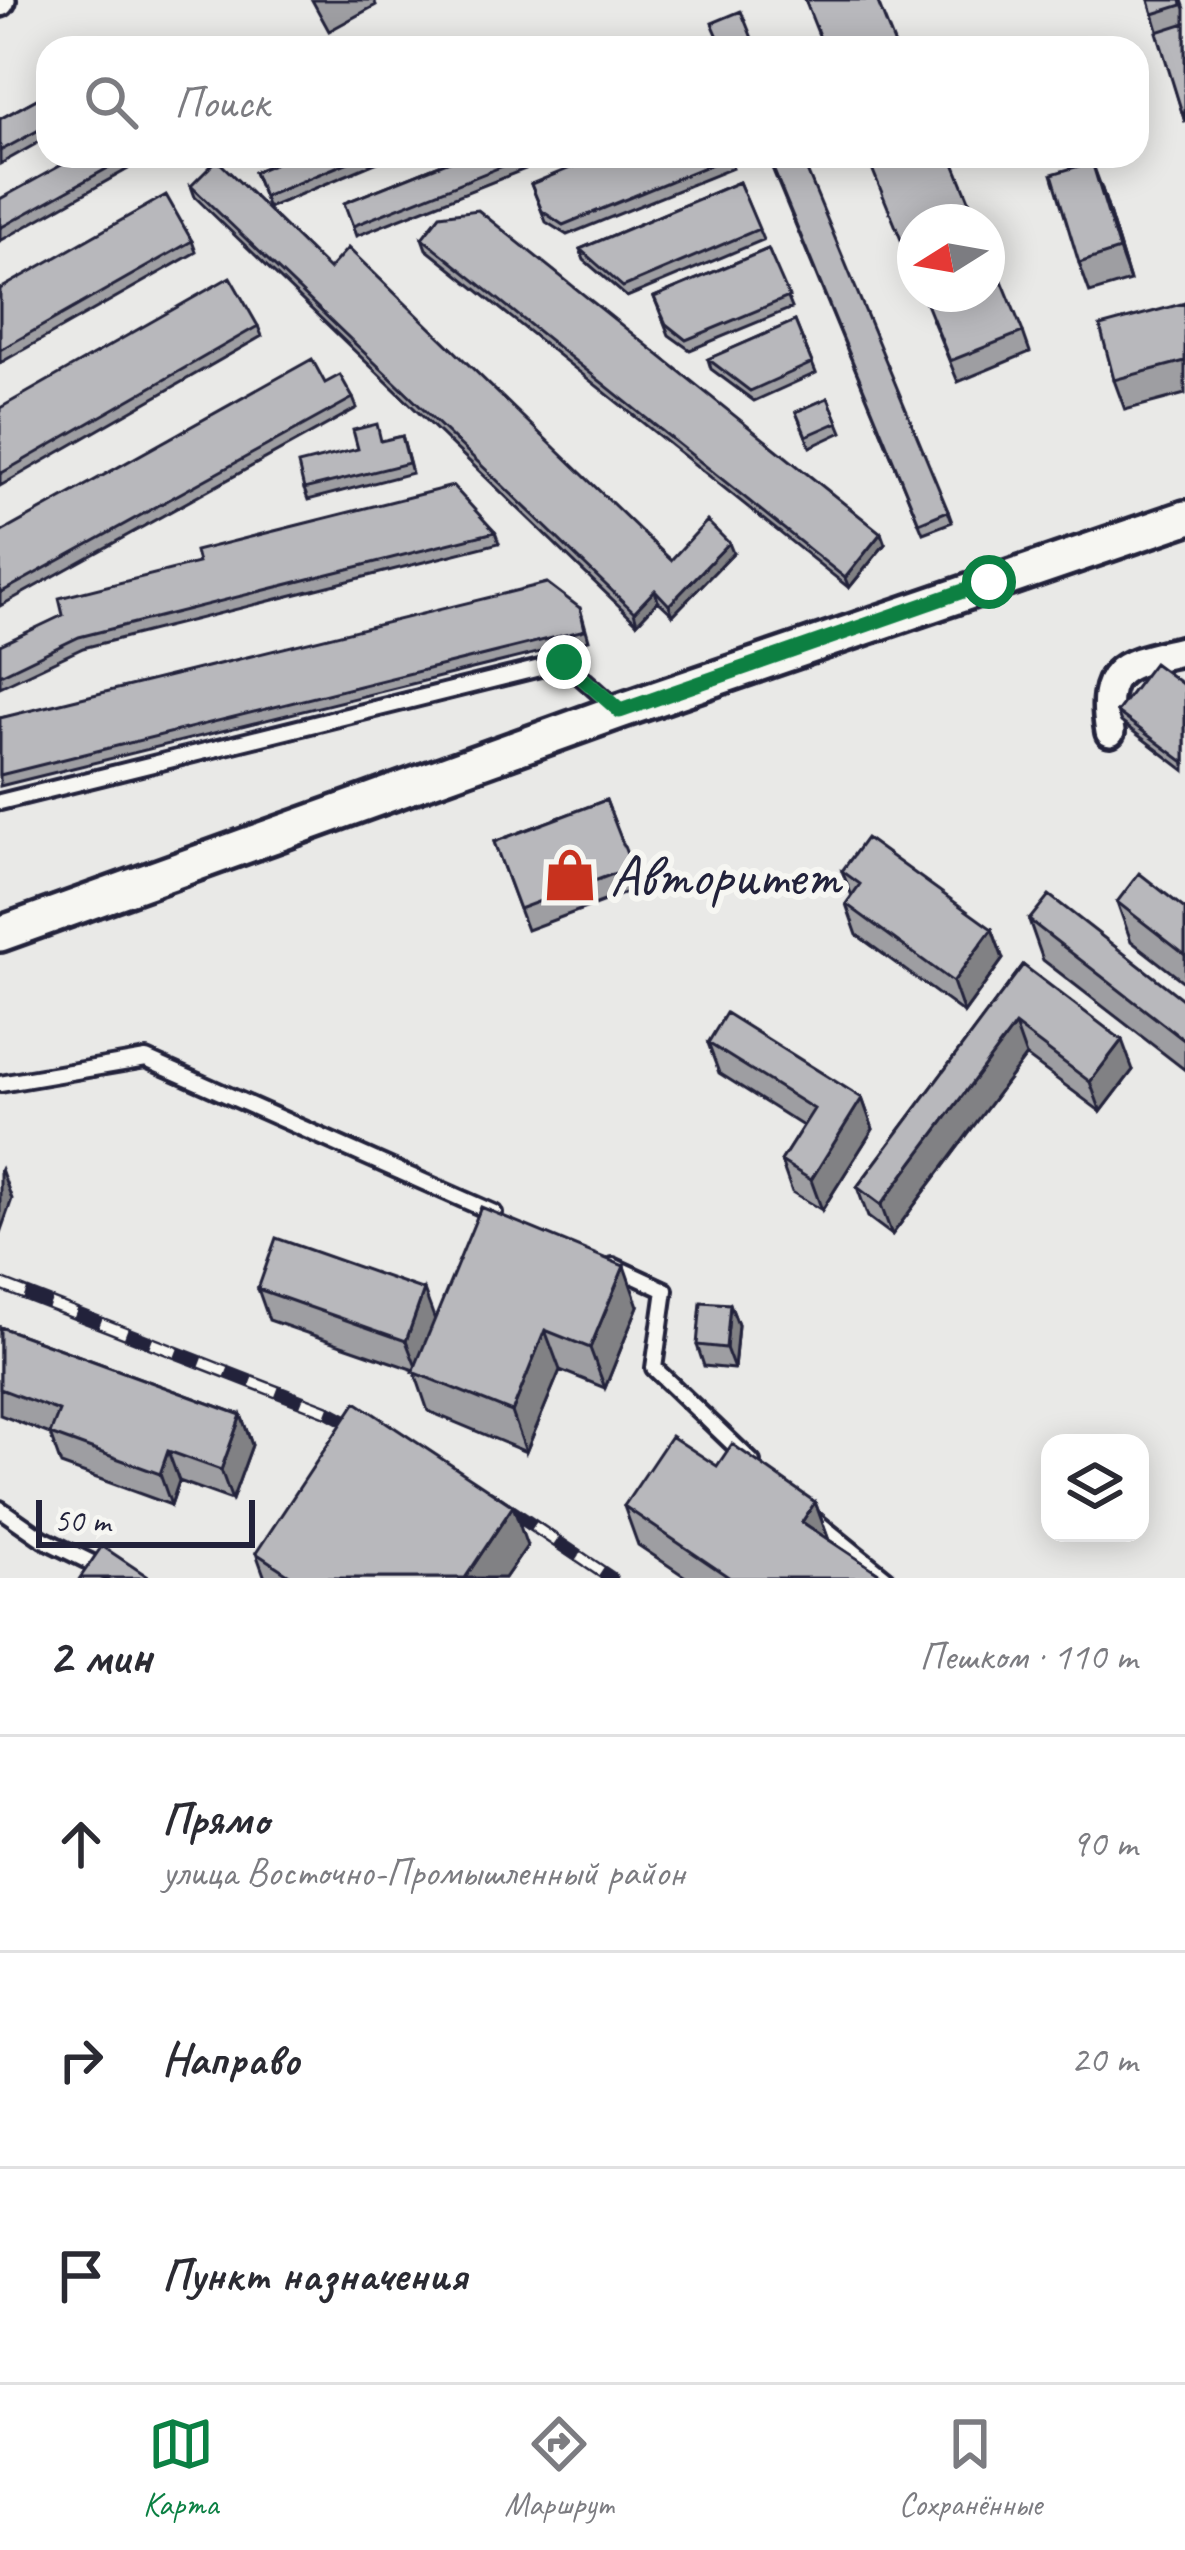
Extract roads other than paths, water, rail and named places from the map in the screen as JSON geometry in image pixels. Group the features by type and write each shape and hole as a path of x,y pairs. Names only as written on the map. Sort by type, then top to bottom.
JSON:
{"street":[{"path":"0,934 620,711 1185,518"},
{"path":"1110,732 1105,703 1109,680 1124,666 1185,650"}],"lane":[{"path":"0,802 564,662 620,711"},
{"path":"0,1084 146,1059 514,1222"},
{"path":"600,1261 665,1289 654,1368 768,1478"},
{"path":"801,1508 886,1578"},
{"path":"0,1509 44,1539 123,1578"}],"railway":[{"path":"0,1284 329,1412 372,1435"},
{"path":"489,1496 611,1578"}],"place":[{"name":"Авторитет","path":"570,875"}]}
